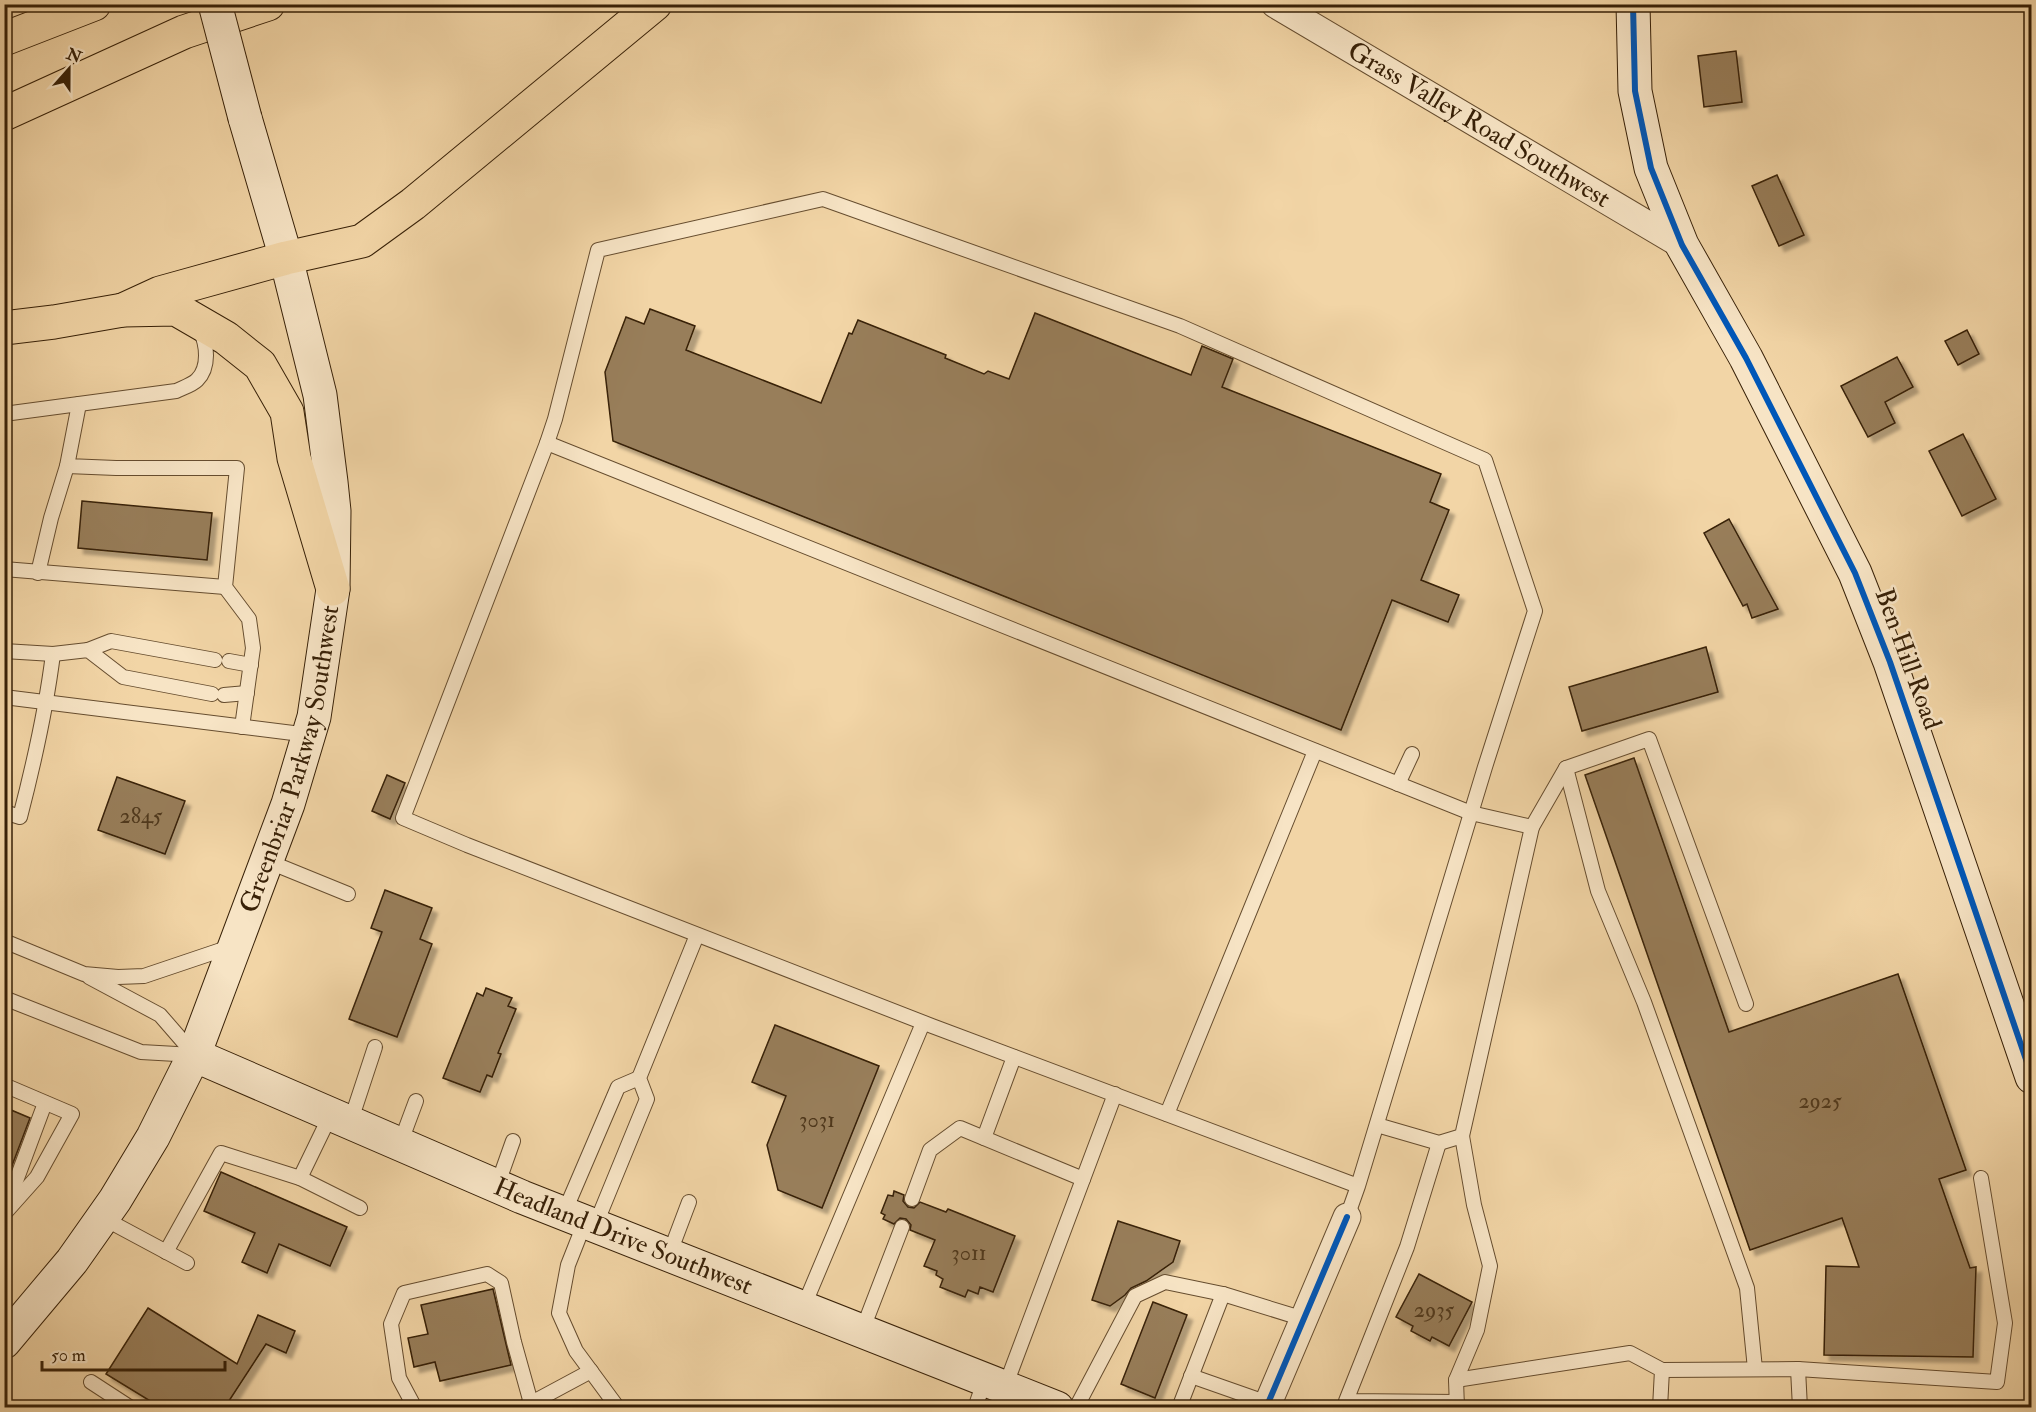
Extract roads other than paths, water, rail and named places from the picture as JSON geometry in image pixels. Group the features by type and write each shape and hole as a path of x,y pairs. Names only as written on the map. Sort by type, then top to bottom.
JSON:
{"highway":[{"path":"4,39 94,4"},
{"path":"4,114 184,32 268,4"},
{"path":"123,310 160,293 286,258 362,241 413,204 656,4"},
{"path":"4,328 123,310 176,309 194,317 226,338 260,365 287,412 294,458 333,589"}],"main road":[{"name":"Greenbriar Parkway Southwest","path":"4,1342 72,1261 103,1218 153,1137 194,1055 288,804 314,717 333,589 334,511 320,395 286,258 215,4"},
{"name":"Ben Hill Road","path":"1633,4 1635,91 1651,168 1682,245 1746,358 1855,573 1890,662 2031,1077"},
{"name":"Headland Drive Southwest","path":"194,1055 497,1186 862,1331 988,1391 1057,1407"}],"street":[{"name":"Grass Valley Road Southwest","path":"1275,4 1682,245"},
{"path":"1267,1405 1347,1217"}],"lane":[{"path":"1347,1217 1358,1186 1377,1125 1471,813 1535,611 1485,460 1180,326 823,199 598,250 547,443 403,818 923,1023 1358,1186"},
{"path":"4,414 176,391 197,379 205,363 206,342 194,317"},
{"path":"38,573 51,518 67,466 79,404"},
{"path":"547,443 1471,813 1532,827"},
{"path":"67,466 237,468 225,587 249,619 253,648 242,727"},
{"path":"4,569 225,587"},
{"path":"4,651 52,654 88,650 111,641 251,665"},
{"path":"88,650 123,677 218,695 247,693"},
{"path":"4,812 20,817 37,753 47,702 52,654"},
{"path":"4,697 309,735"},
{"path":"1439,1143 1407,1247 1346,1401 1457,1405 1456,1380 1477,1330 1490,1266 1474,1205 1462,1136 1532,827 1566,768 1649,739 1746,1004"},
{"path":"1167,1114 1315,751"},
{"path":"1398,784 1412,754"},
{"path":"1566,768 1598,891 1644,1002 1747,1288 1755,1369"},
{"path":"267,861 348,894"},
{"path":"581,1220 647,1099 639,1078 697,935"},
{"path":"4,941 84,974 160,1015 194,1055"},
{"path":"84,974 118,977 144,976 235,946"},
{"path":"4,998 141,1052 194,1055"},
{"path":"803,1308 923,1023"},
{"path":"300,1178 340,1118 375,1047"},
{"path":"984,1138 1014,1057"},
{"path":"618,1407 576,1351 559,1313 568,1265 618,1087 639,1078"},
{"path":"4,1085 72,1114 37,1177 4,1214"},
{"path":"988,1391 1083,1179 1115,1094"},
{"path":"400,1144 416,1101"},
{"path":"4,1214 45,1103"},
{"path":"1377,1125 1439,1143 1462,1136"},
{"path":"912,1198 930,1150 960,1128 1083,1179"},
{"path":"497,1186 513,1141"},
{"path":"166,1252 221,1153 300,1178 360,1208"},
{"path":"1456,1380 1630,1353 1662,1370 1798,1369 1997,1382 2004,1323 1981,1178"},
{"path":"669,1255 689,1202"},
{"path":"103,1218 188,1263"},
{"path":"862,1331 902,1227"},
{"path":"415,1407 399,1378 391,1324 404,1293 488,1274 501,1283 527,1405 591,1371"},
{"path":"1076,1407 1136,1296 1165,1282 1224,1294 1304,1319"},
{"path":"1179,1407 1224,1294"},
{"path":"1798,1369 1800,1407"},
{"path":"1660,1407 1662,1370"},
{"path":"1191,1376 1267,1405"},
{"path":"91,1382 131,1407"}]}
